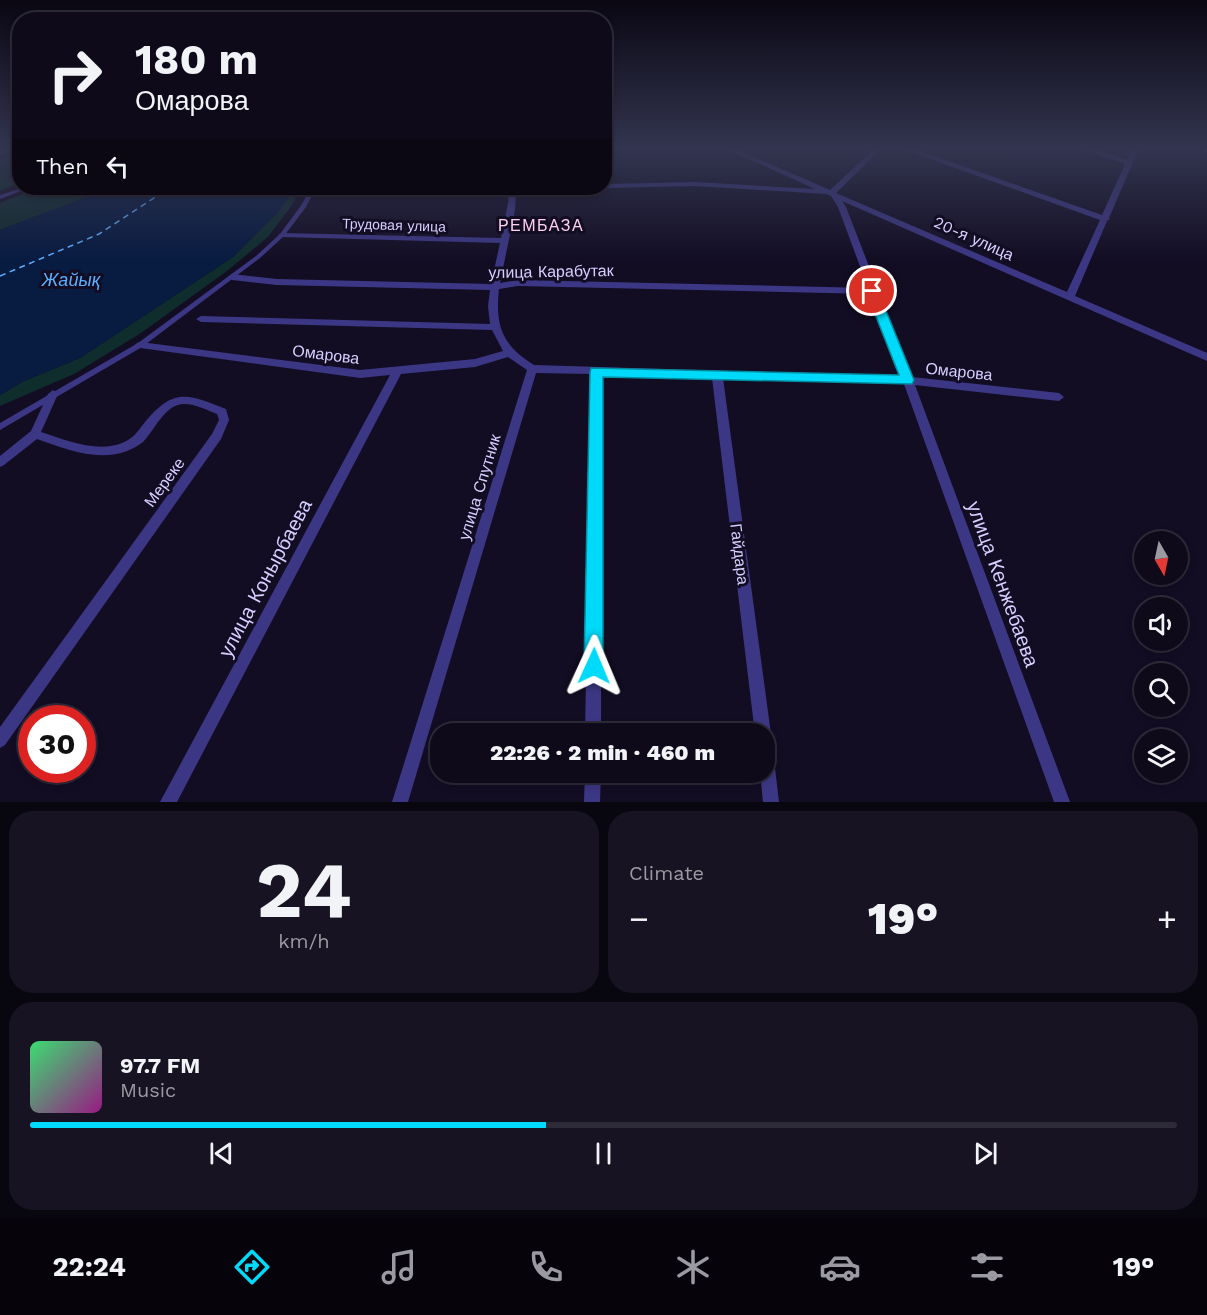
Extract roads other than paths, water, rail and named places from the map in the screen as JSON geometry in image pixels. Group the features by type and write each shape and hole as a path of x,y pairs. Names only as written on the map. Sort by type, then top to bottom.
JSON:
{"street":[{"path":"612,186 630,185"},
{"path":"714,185 832,192 839,185"},
{"name":"20-я улица","path":"817,185 1207,357"},
{"path":"1011,185 1107,219"},
{"path":"1070,296 1107,219 1120,185"},
{"name":"улица Кенжебаева","path":"832,192 842,207 872,291 908,380 1062,802"},
{"path":"0,427 140,345 232,277 282,235 309,195"},
{"path":"512,195 513,203 494,287 492,306 494,327 508,354 532,369"},
{"name":"Трудовая улица","path":"282,235 505,241"},
{"name":"улица Карабутак","path":"232,277 277,282 494,287 518,283 872,291"},
{"name":"Омарова","path":"201,319 494,327"},
{"name":"Омарова","path":"140,345 360,374 396,373 475,363 508,354"},
{"name":"Омарова","path":"532,369 908,380 1059,397"},
{"name":"улица Спутник","path":"400,802 532,369"},
{"path":"593,723 596,372"},
{"name":"улица Конырбаева","path":"168,802 396,373"},
{"name":"Гайдара","path":"717,375 762,723"},
{"path":"0,462 35,434 53,394"},
{"name":"Мереке","path":"0,740 217,436 224,420 222,412 192,400 178,399 167,404 136,441 120,448 87,451 35,434"},
{"path":"592,802 593,783"},
{"path":"769,783 771,802"}],"water":[{"name":"Жайық","path":"92,195 289,195 279,211 233,257 80,358 24,381 0,395 0,230"}],"district":[{"name":"РЕМБАЗА","path":"541,225"}]}
